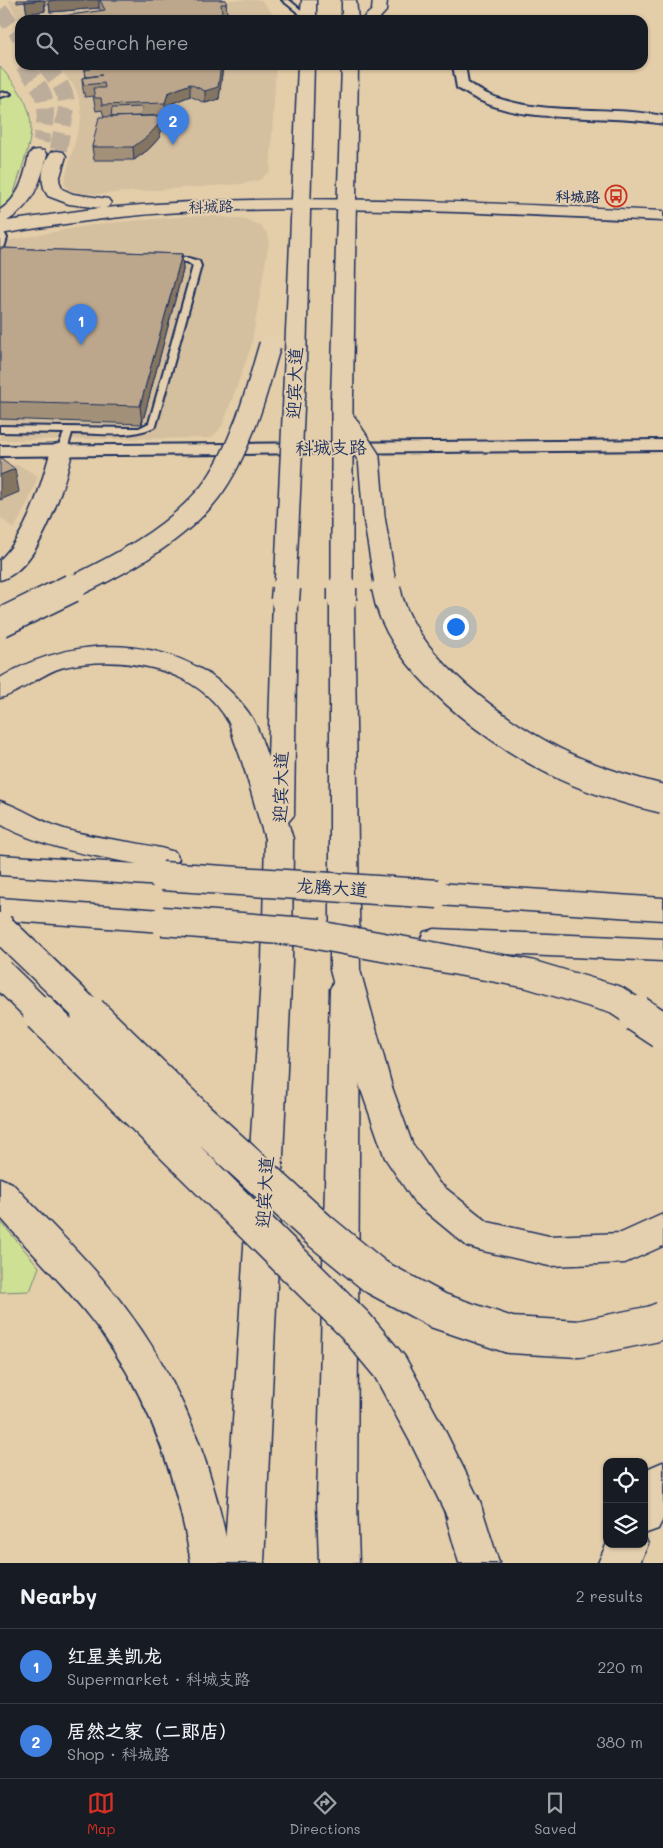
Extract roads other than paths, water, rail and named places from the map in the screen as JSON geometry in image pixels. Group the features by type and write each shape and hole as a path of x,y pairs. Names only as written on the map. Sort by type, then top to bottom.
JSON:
{"main road":[{"path":"308,0 308,15"},
{"path":"349,0 350,15"},
{"path":"369,15 379,11 380,0"},
{"name":"迎宾大道","path":"244,1563 277,962 284,600 294,397 306,70"},
{"path":"339,1563 337,1502 345,970 342,407 350,70"},
{"path":"305,104 312,121 313,162 325,167 339,165 347,155"},
{"path":"0,218 24,199 31,184 38,155"},
{"path":"57,156 50,180 54,192 69,199 108,203"},
{"name":"科城路","path":"0,218 46,210 108,203 222,196 663,207"},
{"name":"科城路","path":"0,228 57,218 132,210 301,199"},
{"name":"科城路","path":"346,200 663,216"},
{"path":"2,621 108,570 169,532 205,498 228,464 244,431 270,345 298,287"},
{"path":"342,407 369,458 374,517 388,598 405,635 431,670 467,704 511,736 566,767 631,791 663,799"},
{"path":"0,573 18,554 42,515 66,440"},
{"path":"0,690 48,664 85,655 125,654 160,659 190,672 216,690 239,718 252,750 279,839"},
{"path":"0,811 26,826 163,867"},
{"name":"龙腾大道","path":"0,865 163,867 321,886 663,909"},
{"path":"539,901 663,893"},
{"path":"0,909 301,932 663,950"},
{"path":"0,927 197,1119 320,1232 376,1277 439,1312 510,1335 579,1339 663,1320"},
{"path":"301,932 529,974 616,1000 663,1031"},
{"path":"345,970 376,1087 398,1148 428,1193 479,1235 549,1251 625,1248 663,1228"},
{"path":"0,973 298,1266 355,1325 384,1360 427,1434 464,1510 479,1563"},
{"path":"0,1193 111,1317 147,1371 173,1425 191,1475 208,1539 211,1563"},
{"path":"648,1508 663,1480"},
{"path":"618,1563 626,1548"}],"street":[{"path":"460,70 462,85 486,99 526,110 636,115 663,120"},
{"name":"科城支路","path":"0,451 66,440 663,445"}],"lane":[{"path":"285,0 303,15"},
{"path":"0,232 3,238 0,248"},
{"path":"0,428 66,440 141,430 153,424 197,266 193,261 188,260 159,259"}],"tunnel":[{"path":"0,10 15,30"},
{"path":"27,70 38,85 45,100 46,108 41,142"},
{"path":"49,70 60,84 65,94 67,106 57,156"}],"place":[{"name":"居然之家（二郎店）","path":"173,145"},
{"name":"科城路","path":"616,196"},
{"name":"红星美凯龙","path":"81,345"}]}
